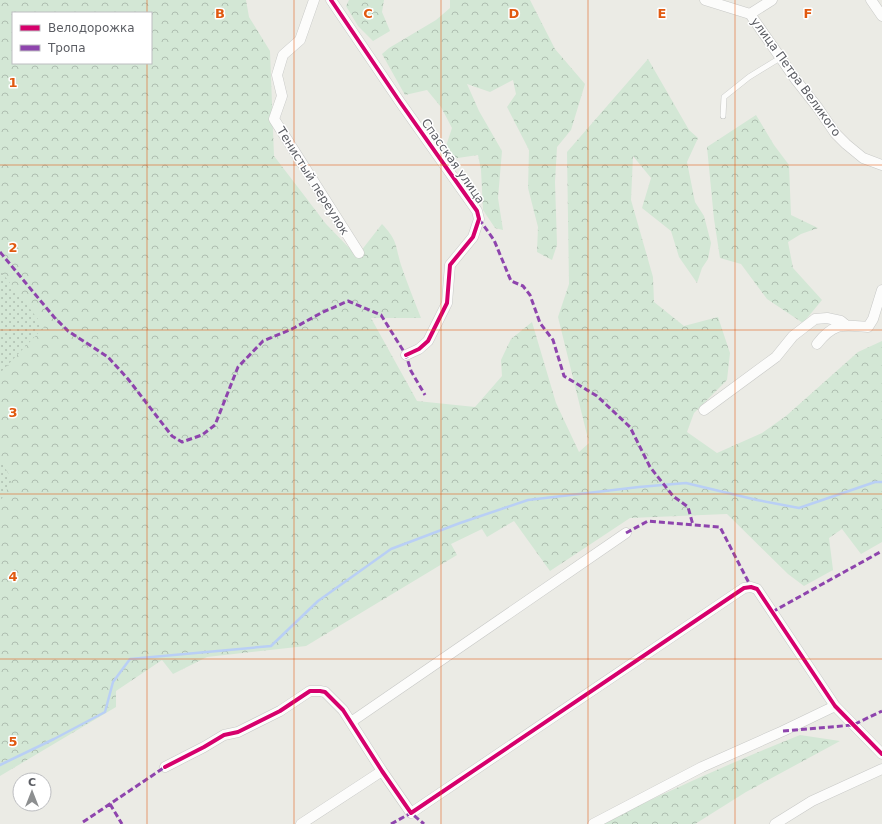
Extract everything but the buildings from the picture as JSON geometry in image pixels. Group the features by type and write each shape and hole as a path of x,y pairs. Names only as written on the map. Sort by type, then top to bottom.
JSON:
{"street":[{"name":"Тенистый переулок","path":"314,0 300,40 283,55 277,75 282,96 274,120 359,252"},
{"name":"Спасская улица","path":"331,0 479,215 477,227 473,237 450,265 447,303 430,338 424,346 406,355"},
{"path":"705,0 750,14 772,0"},
{"path":"871,0 881,11"},
{"name":"улица Петра Великого","path":"750,14 835,133 864,158 882,165"},
{"path":"817,344 823,336 836,326 868,328 873,318 882,290"},
{"path":"704,410 776,357 793,336 815,319 828,318 842,321 847,326"},
{"path":"351,722 626,533"},
{"path":"165,767 224,735 238,732 280,711 310,692 317,690 324,692 343,710 411,813 744,588 750,587 757,589 835,706 882,754"},
{"path":"593,824 702,767 783,732 835,706"},
{"path":"775,824 812,801 882,769"},
{"path":"301,824 382,771"}],"lane":[{"path":"723,116 724,96 749,77 780,58"}],"green space":[{"path":"0,0 246,0 249,17 270,51 274,156 326,224 357,256 382,224 391,235 397,248 403,272 421,318 371,318 417,401 475,407 502,376 501,360 511,339 532,322 556,403 579,452 589,443 558,317 569,284 567,152 648,59 689,130 698,138 687,162 695,202 704,216 711,243 708,259 702,268 697,283 679,257 671,231 642,208 651,178 633,156 631,200 653,277 654,302 684,326 718,317 730,353 727,380 694,413 687,432 717,453 762,433 786,416 858,352 882,341 882,542 861,554 842,529 829,538 833,570 804,586 788,574 727,514 630,518 550,571 514,521 487,537 482,529 451,544 457,555 306,646 207,657 173,674 162,660 116,691 116,707 0,776"},
{"path":"349,0 384,0 382,12 390,31 373,41 358,26 346,6"},
{"path":"450,0 530,0 555,49 585,84 571,130 557,147 555,182 557,245 552,260 537,252 538,227 528,188 529,150 507,107 516,94 513,80 490,92 467,84 479,111 502,151 498,198 503,230 495,228 483,210 481,170 478,155 451,159 445,149 452,128 441,107 427,90 405,95 382,54 389,48 436,20 450,8"},
{"path":"756,115 774,145 789,165 791,215 818,228 801,234 788,242 793,268 822,300 803,323 767,299 741,264 720,258 714,219 707,147"},
{"path":"0,270 44,327 0,373"},
{"path":"0,459 12,480 0,502"},
{"path":"800,735 840,741 746,792 695,824 599,824 674,789"}],"waterway":[{"path":"0,765 105,712 113,682 130,659 271,646 318,601 391,549 460,523 528,500 686,483 757,500 799,508 875,482 882,482"}],"marked path":[{"path":"479,219 494,240 511,281 523,286 530,295 540,323 553,340 564,376 597,396 630,427 650,467 673,496 688,507 693,525"},
{"path":"0,252 54,317 68,331 108,357 128,379 172,436 182,442 202,435 215,425 238,367 263,341 292,329 321,313 348,301 381,315 406,355 411,371 425,395"},
{"path":"626,533 648,521 720,527 751,587"},
{"path":"772,612 882,551"},
{"path":"783,731 853,725 882,711"},
{"path":"83,822 165,767"},
{"path":"110,804 122,824"},
{"path":"391,824 411,813 424,824"}],"cycle path":[{"path":"331,0 400,102 477,211 479,219 473,237 450,265 447,303 428,341 419,349 406,355"},
{"path":"165,767 224,735 238,732 280,711 310,691 320,691 325,692 343,710 411,813 744,588 751,587 757,589 835,706 882,754"}]}
